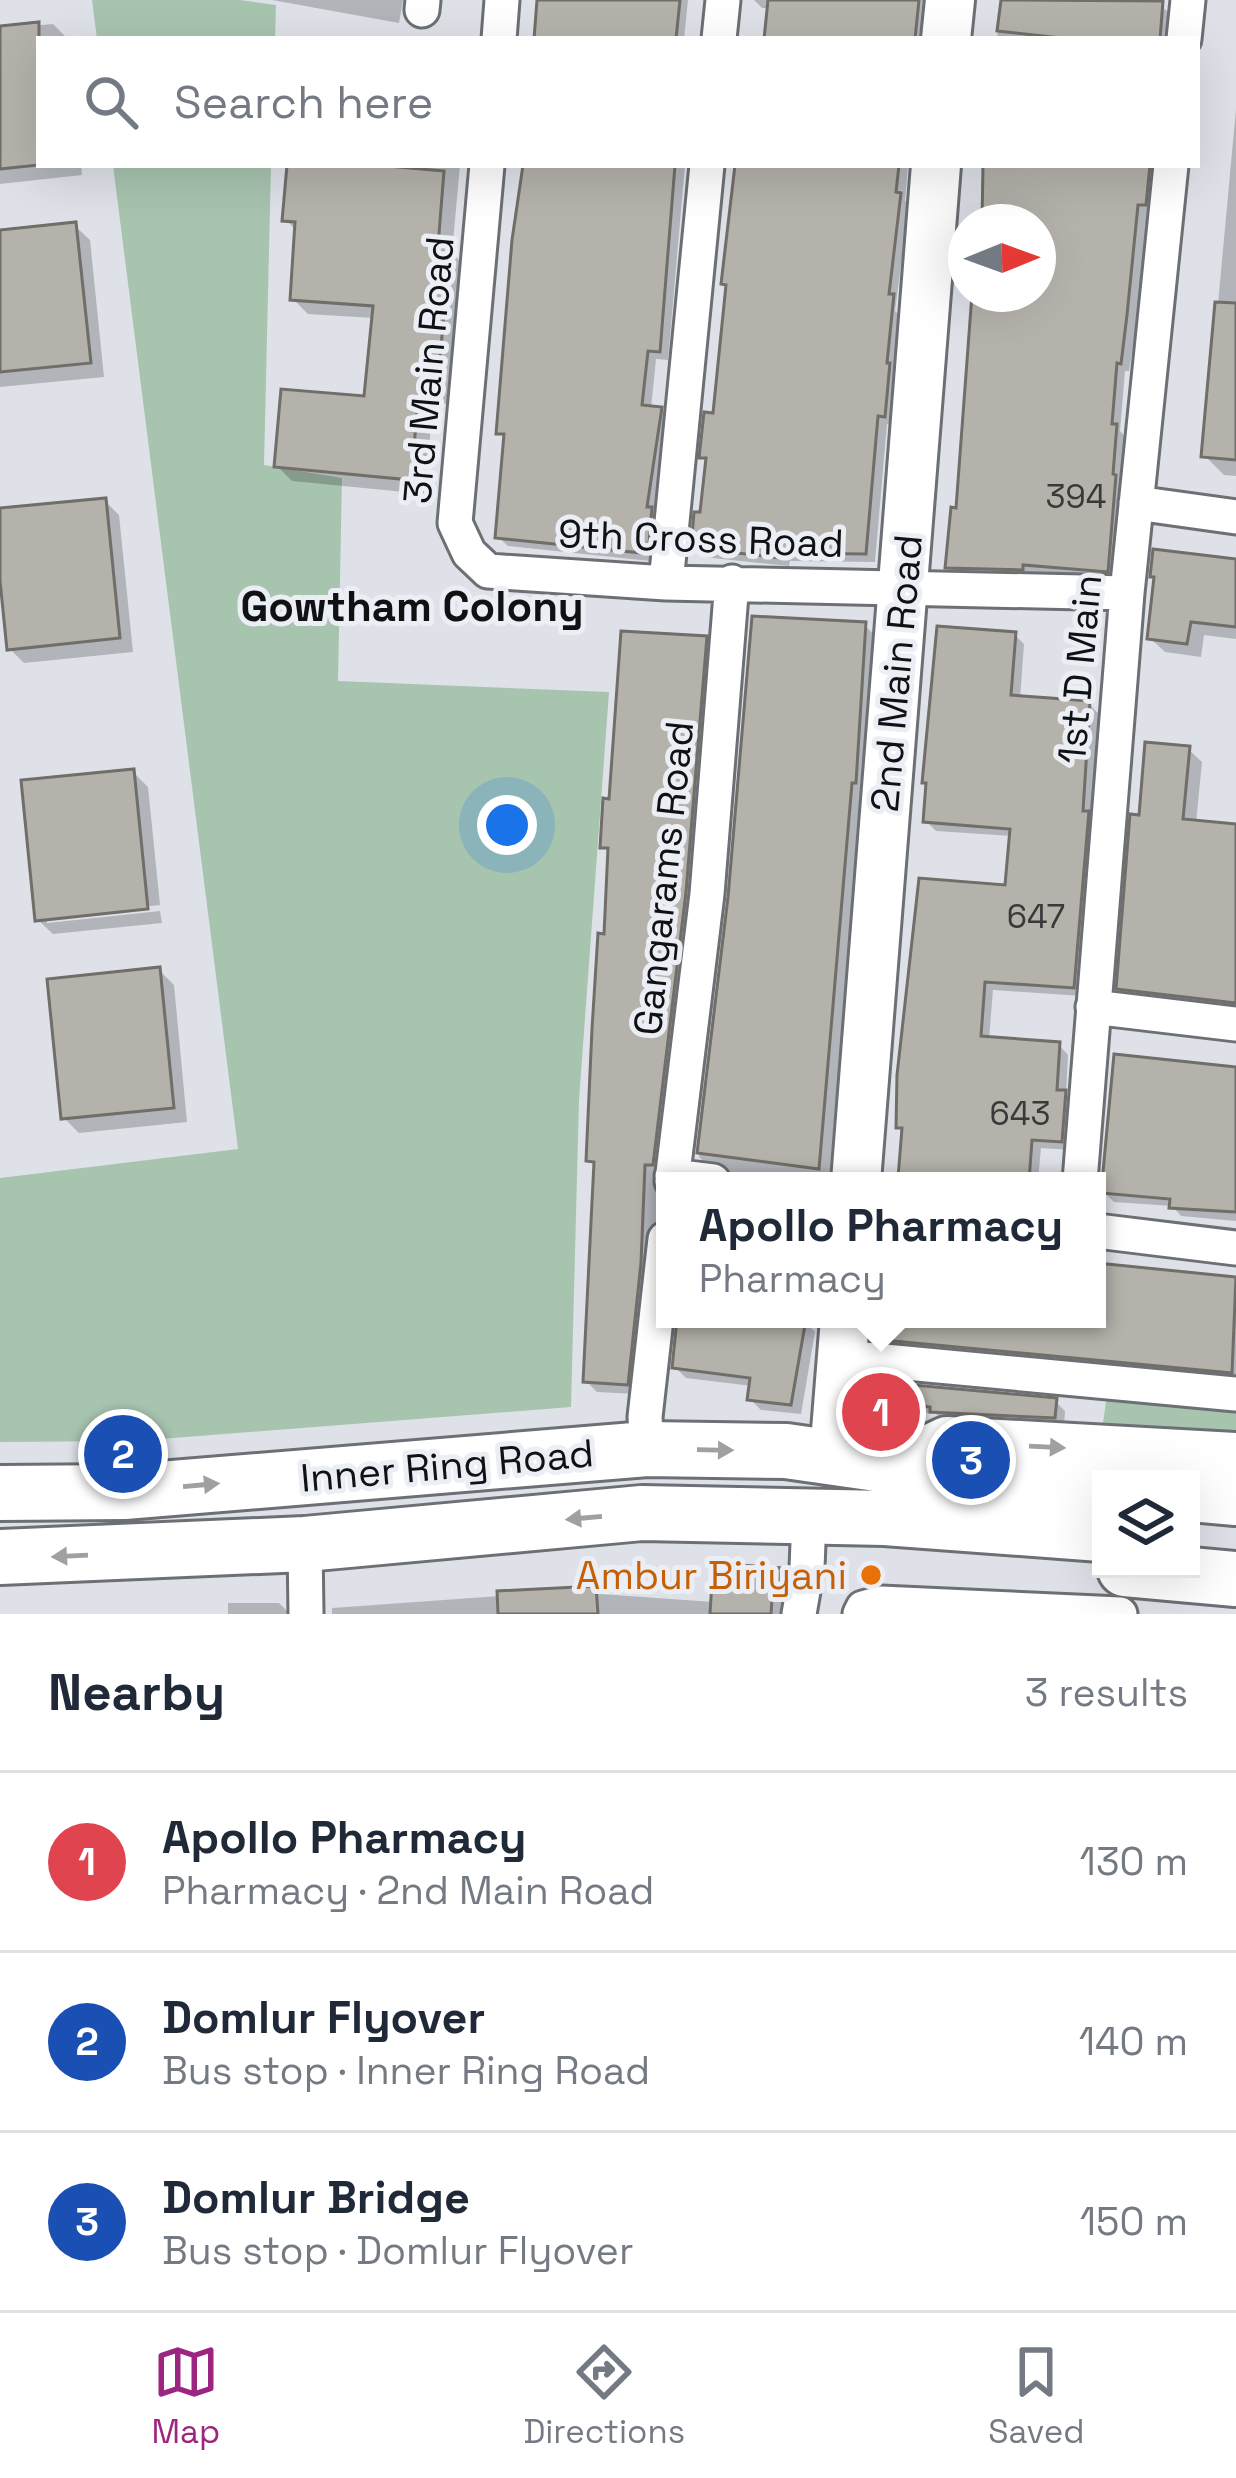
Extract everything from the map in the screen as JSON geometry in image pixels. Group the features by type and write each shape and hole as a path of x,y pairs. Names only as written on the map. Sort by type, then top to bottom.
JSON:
{"main road":[{"name":"Inner Ring Road","path":"0,1493 124,1492 647,1449 834,1456 890,1492"},
{"path":"890,1492 1092,1487"},
{"name":"Inner Ring Road","path":"0,1557 305,1544 642,1513 809,1517 890,1492"},
{"path":"890,1492 1092,1532"},
{"path":"890,1492 953,1554 1092,1566"},
{"path":"1200,1495 1236,1498"},
{"path":"1200,1542 1236,1545"},
{"path":"1200,1576 1236,1579"}],"street":[{"path":"499,36 502,0"},
{"path":"719,36 723,0"},
{"path":"946,36 950,0"},
{"path":"1184,36 1188,0"},
{"name":"3rd Main Road","path":"488,168 455,524 469,553 488,572"},
{"path":"666,583 707,168"},
{"name":"2nd Main Road","path":"857,1172 937,168"},
{"name":"1st D Main","path":"1080,1172 1127,593 1171,168"},
{"path":"1136,503 1236,517"},
{"name":"9th Cross Road","path":"488,572 666,583 1127,593"},
{"name":"Gangarams Road","path":"673,1172 707,894 732,582"},
{"path":"1093,1007 1236,1024"},
{"path":"1106,1232 1236,1249"},
{"path":"647,1449 645,1417 656,1319"},
{"path":"834,1456 844,1338 1236,1394"},
{"path":"890,1492 947,1441 1236,1457"},
{"path":"799,1614 809,1517"},
{"path":"305,1544 306,1614"},
{"path":"860,1614 863,1608 881,1603 1120,1614"}],"green space":[{"path":"92,0 240,0 276,5 275,36 97,36"},
{"path":"113,168 271,168 264,465 342,478 338,681 609,692 579,1100 571,1407 135,1441 0,1442 0,1178 238,1149"},
{"path":"1107,1395 1236,1405 1236,1439 1102,1430"}],"building":[{"path":"537,0 680,0 676,36 534,36"},
{"path":"768,0 919,0 915,36 764,36"},
{"path":"1001,0 1163,1 1160,36 1043,36 997,31"},
{"path":"39,22 36,165 0,169 0,26"},
{"path":"287,168 444,171 438,246 450,247 437,391 419,390 411,480 274,467 281,389 364,396 373,306 290,300 295,222 282,221"},
{"path":"523,168 675,168 660,352 648,351 642,405 662,407 647,507 652,507 649,544 643,543 642,553 495,538 504,434 496,434"},
{"path":"735,168 899,168 896,192 901,193 889,294 894,294 890,363 885,417 878,416 866,554 781,553 781,558 691,548 706,458 699,458 704,412 713,413 726,285 721,284"},
{"path":"983,168 1150,168 1146,205 1138,205 1121,364 1117,363 1112,424 1117,424 1116,475 1108,572 1023,565 1023,570 945,568 951,507 956,508 971,312 1056,312 1056,204 982,204"},
{"path":"76,222 91,363 0,372 0,230"},
{"path":"1215,302 1236,303 1236,460 1201,457"},
{"path":"106,498 120,638 7,650 0,508"},
{"path":"1153,549 1236,559 1236,627 1191,622 1187,644 1147,639"},
{"path":"752,616 866,622 856,783 852,783 819,1169 697,1153 728,897"},
{"path":"937,626 1016,632 1011,695 1090,701 1083,811 1089,811 1074,988 985,982 981,1036 1060,1042 1057,1090 1066,1090 1062,1142 1032,1140 1030,1172 898,1172 902,1128 896,1128 897,1075 919,878 1005,885 1010,829 923,822 926,783 922,783"},
{"path":"621,631 707,636 686,892 653,1165 645,1165 628,1385 583,1382 594,1162 586,1161 592,1029 608,848 600,848 603,798 609,799"},
{"path":"1145,742 1190,746 1183,819 1236,824 1236,1003 1116,989 1130,814 1139,815"},
{"path":"134,769 148,909 35,921 21,780"},
{"path":"160,967 174,1108 61,1119 47,979"},
{"path":"1114,1054 1236,1067 1236,1212 1169,1208 1170,1199 1106,1193 1103,1172"},
{"path":"1106,1264 1236,1277 1232,1373 872,1339 873,1328 1106,1328"},
{"path":"676,1328 804,1328 791,1405 747,1400 750,1378 672,1368"},
{"path":"869,1381 1057,1398 1055,1418 930,1412 930,1407 867,1399"},
{"path":"713,1563 781,1568 779,1599 772,1599 771,1614 710,1614"},
{"path":"596,1586 598,1614 498,1614 497,1591"}],"place":[{"name":"Apollo Pharmacy","path":"881,1412"},
{"name":"Domlur Flyover","path":"123,1454"},
{"name":"Domlur Bridge","path":"971,1460"},
{"name":"Ambur Biriyani","path":"871,1575"}],"district":[{"name":"Gowtham Colony","path":"412,606"}]}
